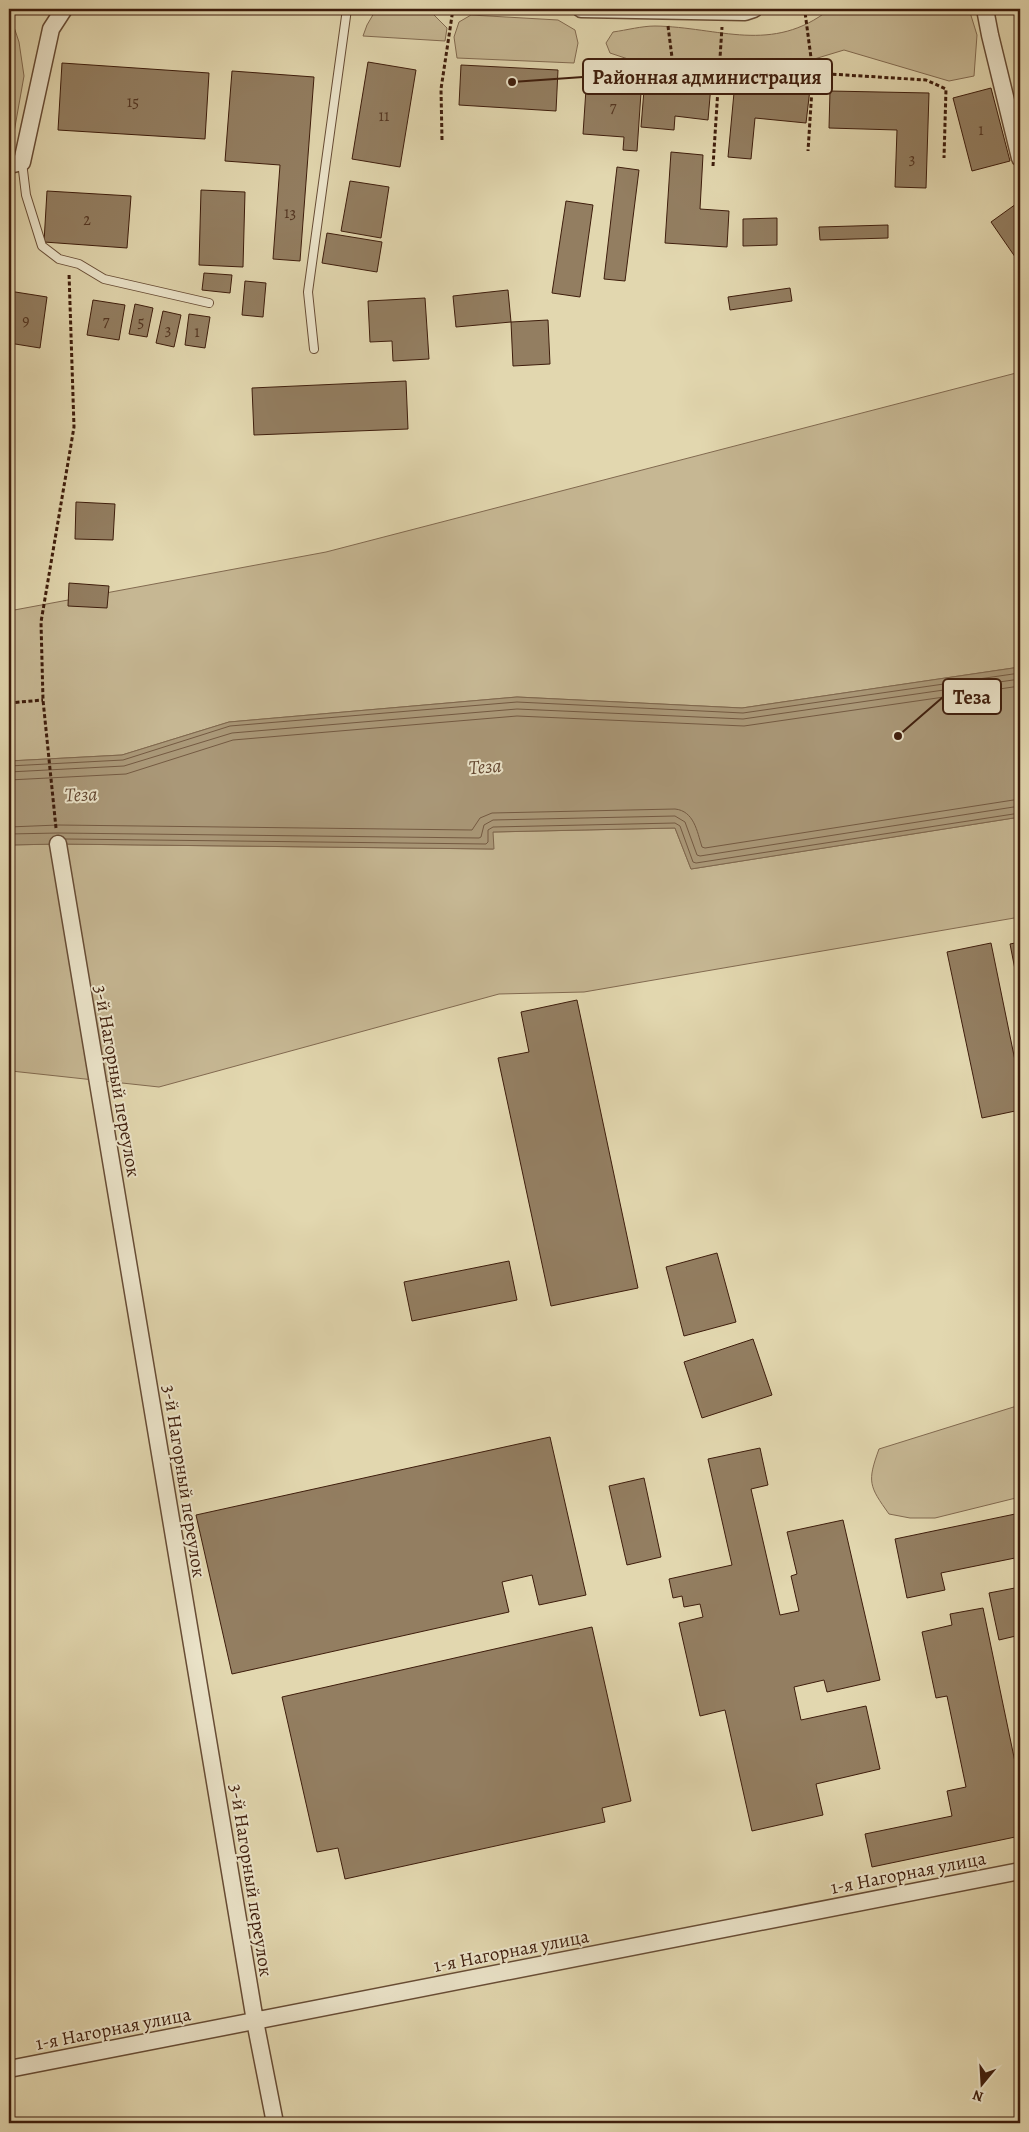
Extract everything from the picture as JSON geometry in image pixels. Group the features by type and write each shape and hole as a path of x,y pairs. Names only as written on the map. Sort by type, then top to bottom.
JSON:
{"street":[{"path":"15,164 51,29 64,9"},
{"path":"581,9 723,12 745,12 754,9"},
{"path":"985,9 1020,158"},
{"name":"3-й Нагорный переулок","path":"58,844 255,2021 275,2123"},
{"name":"1-я Нагорная улица","path":"9,2069 1020,1871"}],"lane":[{"path":"314,349 308,292 347,9"},
{"path":"15,164 42,246 59,258 79,264 104,279 209,303"}],"path":[{"path":"442,140 440,89 453,9"},
{"path":"801,9 805,12 813,73 808,151"},
{"path":"666,11 676,81"},
{"path":"713,166 723,12"},
{"path":"813,73 926,80 946,89 944,158"},
{"path":"58,844 43,700 41,622 74,427 71,282 70,274 59,258"},
{"path":"9,703 43,700"}],"shaded area":[{"path":"830,9 969,9 977,35 974,76 949,81 844,50 778,70 748,71 680,61 631,60 610,53 606,43 613,32 650,26 679,27 745,35 766,35 787,31 808,23"},
{"path":"9,12 19,42 24,76 13,138 9,145"},
{"path":"374,13 433,14 447,28 445,41 363,36"},
{"path":"471,15 558,20 575,30 578,43 574,63 457,58 454,37 459,22"},
{"path":"1020,372 1020,667 742,708 517,697 229,722 122,755 9,761 9,611 326,552"},
{"path":"1020,817 1020,917 584,992 499,994 159,1087 11,1071 9,1073 9,845 493,849 492,832 675,828 691,869"},
{"path":"1020,1405 1020,1497 935,1518 910,1518 889,1514 877,1497 872,1483 873,1469 879,1449"}],"water":[{"path":"1020,667 1020,817 691,869 675,828 493,832 494,849 9,845 9,761 122,755 229,722 517,697 742,708"}],"building":[{"path":"368,62 416,70 400,167 352,159"},
{"path":"62,63 209,73 205,139 58,130"},
{"path":"461,65 558,70 556,111 459,105"},
{"path":"232,71 314,77 300,261 273,259 280,165 225,161"},
{"path":"587,74 642,78 637,151 623,150 624,137 583,134"},
{"path":"645,78 711,85 708,120 675,116 674,130 641,127"},
{"path":"735,82 810,89 806,123 755,118 751,159 728,157"},
{"path":"991,88 1010,161 972,171 953,98"},
{"path":"830,91 929,93 926,188 895,187 897,130 829,128"},
{"path":"671,152 703,155 700,209 729,211 727,247 665,243"},
{"path":"617,167 639,170 625,281 604,279"},
{"path":"350,181 389,187 381,238 341,231"},
{"path":"201,190 245,192 243,267 199,265"},
{"path":"47,191 131,196 127,248 44,242"},
{"path":"566,201 593,205 580,297 552,293"},
{"path":"1016,204 1020,210 1020,264 991,222"},
{"path":"777,218 777,245 743,246 743,219"},
{"path":"888,225 888,238 820,240 819,227"},
{"path":"327,233 382,242 377,272 322,263"},
{"path":"204,273 232,275 230,293 202,290"},
{"path":"245,281 266,283 263,317 242,315"},
{"path":"790,288 792,301 730,310 728,297"},
{"path":"508,290 511,322 456,327 453,296"},
{"path":"9,291 47,297 40,348 9,343"},
{"path":"425,298 429,359 393,361 392,341 370,342 368,301"},
{"path":"93,300 125,305 119,340 87,335"},
{"path":"135,304 153,308 147,337 129,334"},
{"path":"163,311 181,315 174,347 156,343"},
{"path":"189,314 210,317 205,348 185,345"},
{"path":"548,320 550,364 513,366 511,322"},
{"path":"406,381 408,429 254,435 252,388"},
{"path":"9,423 14,423 12,452 9,452"},
{"path":"76,502 115,504 113,540 75,539"},
{"path":"69,583 109,586 107,608 68,606"},
{"path":"1020,942 1020,995 1010,944"},
{"path":"991,943 1020,1085 1020,1110 982,1118 947,952"},
{"path":"577,1000 638,1288 551,1306 498,1058 529,1052 521,1012"},
{"path":"717,1253 736,1322 684,1336 666,1267"},
{"path":"509,1261 517,1300 412,1321 404,1282"},
{"path":"753,1339 772,1395 702,1418 684,1362"},
{"path":"550,1437 586,1595 539,1605 532,1575 502,1582 509,1612 232,1674 196,1515"},
{"path":"760,1448 768,1485 751,1489 780,1615 799,1611 791,1576 797,1574 787,1532 843,1520 880,1680 827,1692 824,1680 794,1687 801,1720 866,1706 880,1769 816,1784 823,1815 752,1831 725,1710 700,1716 679,1623 703,1617 700,1604 684,1607 682,1596 673,1598 669,1579 732,1565 708,1459"},
{"path":"644,1478 661,1557 627,1565 609,1486"},
{"path":"1020,1513 1020,1557 941,1573 945,1590 907,1598 895,1539"},
{"path":"1020,1587 1020,1635 999,1640 989,1593"},
{"path":"983,1608 1020,1786 1020,1836 872,1867 865,1834 952,1816 947,1791 966,1787 947,1696 936,1698 922,1632 952,1625 950,1614"},
{"path":"592,1627 631,1801 602,1808 605,1822 345,1879 338,1848 317,1852 282,1697"}],"place":[{"name":"Районная администрация","path":"512,82"},
{"name":"Теза","path":"898,736"}]}
